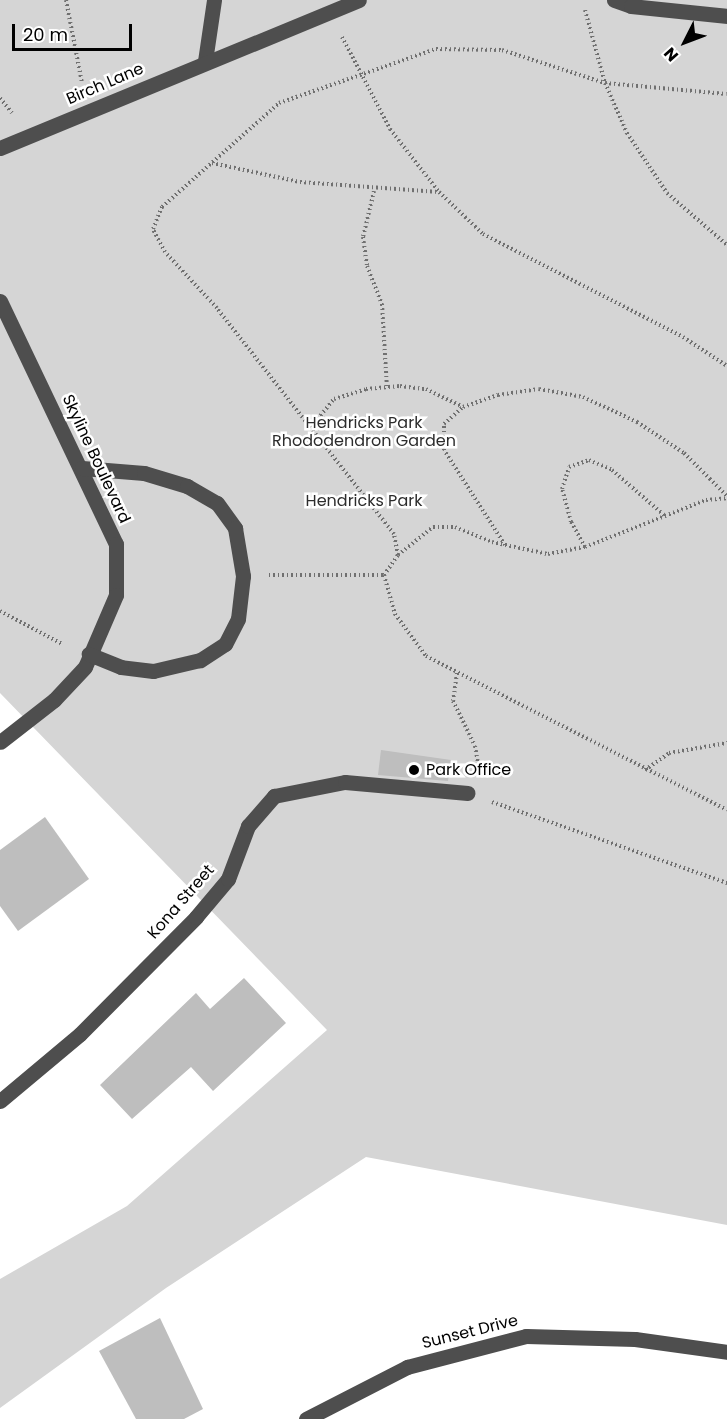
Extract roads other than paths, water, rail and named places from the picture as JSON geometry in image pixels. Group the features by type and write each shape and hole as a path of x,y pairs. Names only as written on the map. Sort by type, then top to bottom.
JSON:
{"street":[{"path":"205,60 214,0"},
{"name":"Birch Lane","path":"0,148 205,60 359,0"},
{"path":"614,0 631,6 727,16"},
{"name":"Skyline Boulevard","path":"0,301 82,468 116,544 116,596 85,667 54,700 0,742"},
{"path":"82,468 144,473 187,486 217,503 235,528 243,576 238,619 225,644 200,660 153,671 121,667 89,654"},
{"name":"Kona Street","path":"0,1101 80,1034 196,917 228,879 248,826 274,796 345,782 468,793"},
{"name":"Sunset Drive","path":"306,1419 407,1367 526,1336 624,1338 727,1352"}],"place":[{"name":"Park Office","path":"414,770"}],"park label":[{"name":"Hendricks Park Rhododendron Garden","path":"364,432"},
{"name":"Hendricks Park","path":"364,501"}]}
